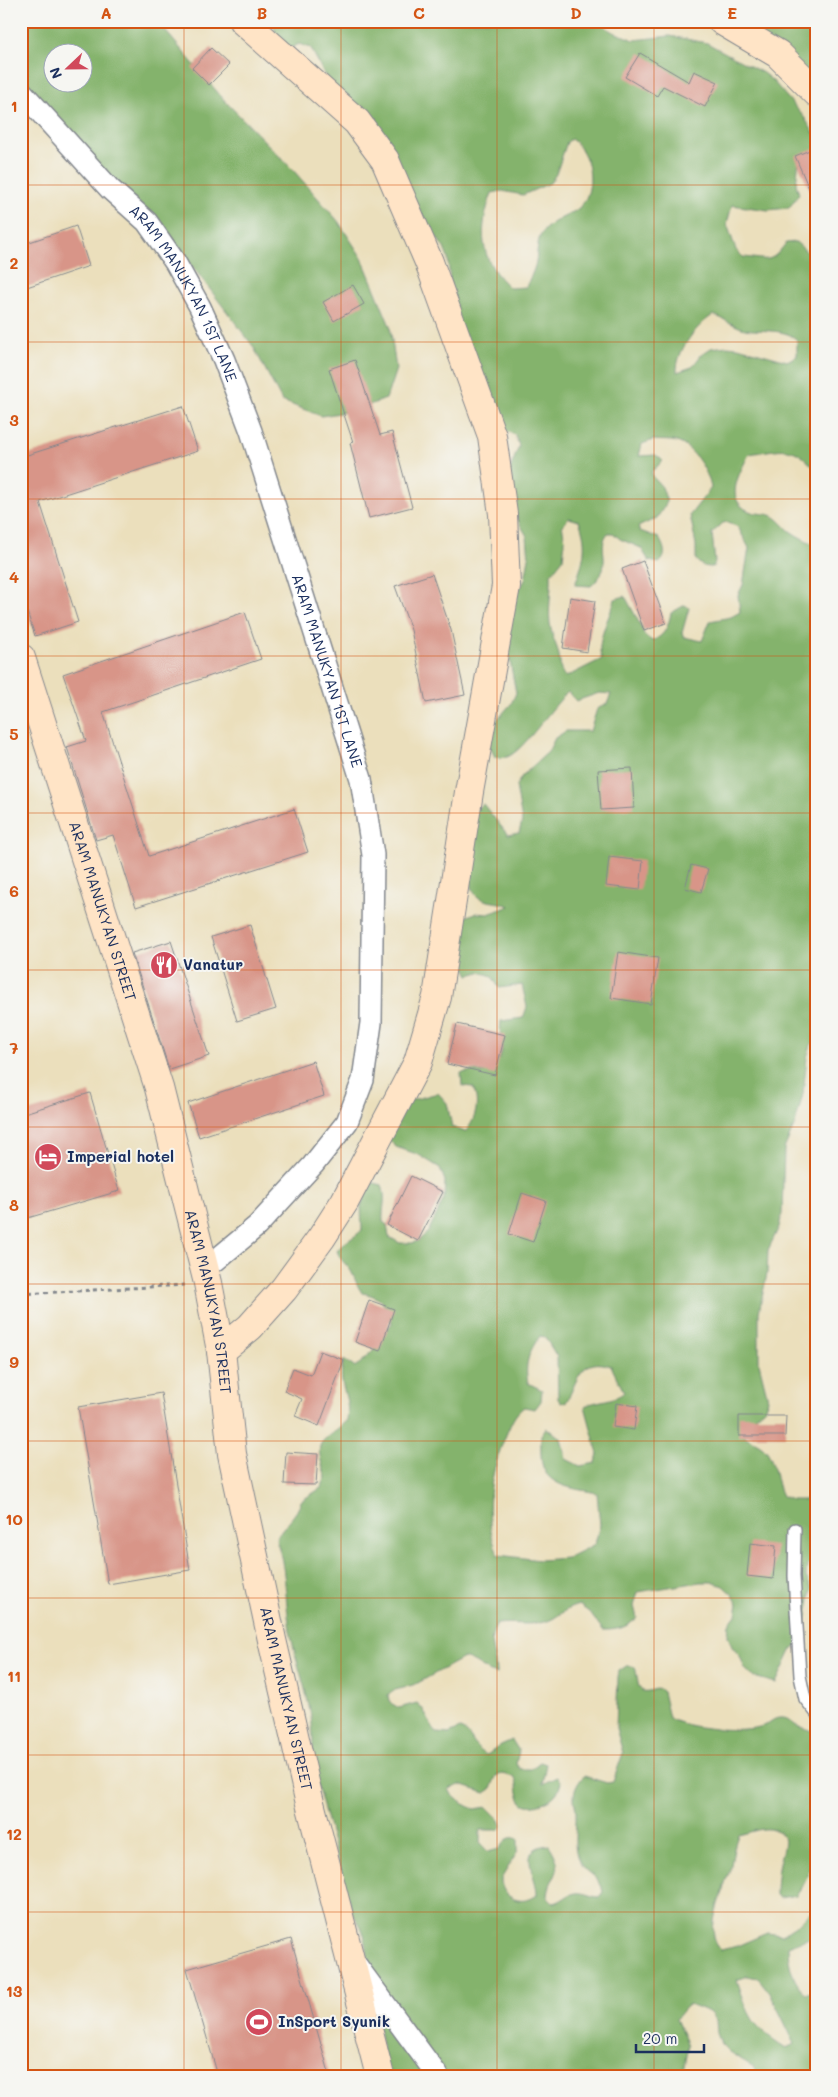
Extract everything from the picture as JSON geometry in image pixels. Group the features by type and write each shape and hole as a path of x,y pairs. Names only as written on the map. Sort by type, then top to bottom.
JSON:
{"street":[{"path":"221,1351 250,1327 284,1289 322,1237 346,1201 418,1062 437,997 469,792 506,586 503,514 492,436 429,262 385,160 357,122 243,21"},
{"path":"722,21 778,54 817,93"},
{"name":"ARAM MANUKYAN 1ST LANE","path":"21,91 110,189 147,222 175,262 200,307 224,360 254,440 360,779 373,855 371,1023 363,1080 348,1122 258,1226 206,1277"},
{"name":"ARAM MANUKYAN STREET","path":"21,658 159,1088 206,1277 221,1351 232,1454 251,1547 308,1795 380,2076"},
{"path":"350,1958 438,2076"}],"lane":[{"path":"795,1528 794,1576 800,1676 805,1699 817,1714"}],"path":[{"path":"21,1294 206,1277"}],"green space":[{"path":"21,21 157,21 225,101 293,170 338,221 362,258 390,326 396,369 386,399 352,411 321,416 282,401 253,346 196,271 98,167 21,78"},
{"path":"276,21 599,21 611,31 634,40 670,36 707,43 763,73 773,81 804,117 817,138 817,153 799,159 796,184 799,194 789,208 768,210 732,205 727,224 736,250 743,257 772,258 786,243 796,242 808,253 817,274 817,472 801,456 787,450 771,450 749,454 738,477 735,493 741,506 749,511 775,517 793,533 817,546 817,1039 811,1045 807,1057 803,1094 795,1124 784,1149 782,1214 779,1227 768,1250 767,1274 759,1312 759,1363 768,1399 764,1410 754,1417 744,1436 768,1452 782,1496 792,1500 804,1500 817,1488 817,1557 807,1565 806,1577 812,1589 802,1641 792,1649 776,1683 754,1677 745,1669 740,1656 732,1647 728,1636 729,1624 736,1615 738,1604 732,1594 723,1586 712,1582 700,1582 638,1592 634,1606 637,1618 617,1629 603,1630 589,1612 579,1605 544,1622 497,1624 491,1644 496,1674 463,1658 416,1684 392,1691 388,1695 389,1702 399,1708 417,1703 437,1733 449,1734 460,1729 465,1731 479,1750 487,1755 512,1740 519,1751 516,1764 520,1769 531,1769 540,1762 546,1764 542,1784 557,1777 561,1782 554,1796 543,1803 534,1805 522,1802 514,1777 502,1774 496,1776 491,1789 485,1793 460,1785 449,1789 452,1795 463,1804 475,1809 487,1807 500,1820 502,1826 498,1830 480,1830 480,1843 488,1852 499,1849 509,1838 518,1839 518,1851 501,1879 502,1886 508,1896 519,1900 531,1899 537,1895 530,1857 532,1851 538,1847 549,1845 557,1863 556,1873 551,1883 548,1898 553,1903 576,1893 599,1897 603,1892 600,1883 586,1871 577,1857 574,1794 577,1785 584,1776 607,1783 613,1782 623,1753 616,1728 618,1677 619,1671 628,1665 635,1667 641,1690 650,1691 658,1688 663,1692 669,1718 677,1722 714,1729 742,1729 763,1726 775,1719 783,1718 817,1734 817,1855 813,1858 805,1882 796,1895 780,1898 776,1895 776,1883 784,1842 781,1833 776,1830 765,1829 738,1835 717,1909 713,1932 715,1942 721,1950 737,1946 767,1933 782,1935 797,1925 817,1905 817,1935 788,1946 790,1965 797,1984 806,1993 817,1992 817,2076 758,2076 754,2067 729,2052 721,2044 717,2033 716,2020 709,2012 689,2004 676,2019 688,2045 684,2066 678,2076 388,2076 367,1968 365,1939 352,1913 311,1762 313,1744 310,1709 292,1640 283,1570 276,1539 296,1512 301,1501 321,1488 326,1477 320,1448 325,1439 347,1420 347,1403 342,1384 344,1360 354,1367 360,1364 375,1348 392,1323 388,1311 379,1299 362,1293 351,1271 337,1251 362,1230 361,1206 370,1182 382,1185 384,1200 383,1222 387,1225 389,1237 400,1243 418,1241 428,1232 444,1199 445,1181 440,1168 419,1155 396,1147 387,1138 405,1102 438,1093 447,1103 452,1127 465,1132 472,1122 476,1111 476,1099 473,1087 462,1086 461,1073 472,1071 484,1073 493,1066 501,1055 502,1050 501,1021 523,1018 527,1007 522,985 499,988 492,976 480,972 469,975 464,965 464,917 476,913 488,914 510,906 480,898 473,889 469,868 473,811 483,804 508,835 519,833 522,821 516,786 522,776 548,752 555,738 566,731 590,731 597,709 607,704 611,694 599,693 576,701 568,692 521,747 507,757 495,757 489,745 495,722 511,704 516,693 507,645 512,600 525,580 529,558 527,536 515,516 506,480 519,446 515,435 505,430 494,428 452,307 448,258 444,248 326,78 311,48 299,44 288,50 273,38","holes":["571,139 578,145 587,161 590,181 589,191 580,207 551,224 540,236 535,266 526,287 510,288 492,267 484,244 483,232 487,207 492,193 502,191 523,195 550,183 556,174 567,142","713,315 745,329 780,332 792,336 797,340 797,356 787,361 738,347 711,348 702,354 692,367 677,372 683,348 694,332","653,440 677,442 689,449 707,474 711,488 690,515 696,545 696,560 700,564 713,567 715,562 712,533 723,523 728,522 738,527 749,548 743,585 738,595 740,612 731,617 710,621 702,641 684,637 682,633 689,608 685,605 671,613 666,630 657,639 652,641 644,635 625,596 615,599 600,646 602,659 566,677 561,670 549,616 551,574 563,559 565,540 562,525 569,518 579,521 584,538 584,554 575,585 591,586 598,578 604,564 603,545 608,533 613,533 620,539 641,548 649,561 659,563 664,557 664,548 659,538 640,531 638,527 657,518 667,502 662,487 652,476 652,471 663,461 656,455 639,456 642,444","540,1336 545,1337 557,1357 558,1399 561,1403 567,1401 582,1372 593,1364 611,1366 624,1392 611,1399 585,1406 598,1454 596,1463 580,1466 566,1459 561,1438 546,1428 541,1435 541,1460 547,1474 558,1483 574,1489 597,1493 600,1525 595,1544 567,1558 540,1560 498,1555 490,1525 490,1494 500,1449 518,1413 524,1407 535,1409 541,1401 542,1390 528,1383 527,1364 533,1347","747,1976 758,1978 770,1993 795,2044 786,2048 774,2040 758,2026 749,2012 737,1980"]},
{"path":"743,21 817,21 817,84"}],"building":[{"path":"211,48 229,65 209,85 192,68"},
{"path":"640,53 689,82 694,71 718,82 705,107 663,86 657,96 625,77"},
{"path":"817,147 817,207 795,156"},
{"path":"76,226 89,266 21,289 21,245"},
{"path":"353,285 364,304 334,321 323,302"},
{"path":"355,360 380,435 392,432 412,507 369,518 350,443 353,442 329,369"},
{"path":"183,406 198,451 40,502 78,622 35,636 21,593 21,457"},
{"path":"643,561 666,623 644,631 622,569"},
{"path":"432,574 451,630 465,695 426,703 411,630 395,586"},
{"path":"570,597 595,601 587,652 563,648"},
{"path":"245,612 261,659 103,712 149,856 294,809 308,852 136,907 113,835 96,840 67,747 86,741 63,674"},
{"path":"632,768 634,808 601,810 598,770"},
{"path":"609,857 643,861 640,890 606,886"},
{"path":"691,865 708,869 701,892 685,888"},
{"path":"250,925 276,1009 237,1021 211,937"},
{"path":"171,941 209,1056 169,1069 132,953"},
{"path":"618,952 658,958 651,1004 611,998"},
{"path":"457,1024 505,1035 495,1075 447,1064"},
{"path":"313,1061 324,1096 199,1137 188,1103"},
{"path":"90,1093 119,1191 21,1220 21,1114"},
{"path":"411,1176 443,1192 418,1241 387,1225"},
{"path":"522,1193 546,1201 533,1242 509,1234"},
{"path":"369,1300 394,1309 380,1351 355,1342"},
{"path":"320,1351 344,1360 319,1426 295,1416 302,1399 284,1391 293,1368 311,1375"},
{"path":"161,1393 190,1570 108,1584 78,1407"},
{"path":"616,1403 637,1406 634,1430 613,1427"},
{"path":"739,1416 786,1416 785,1436 739,1436"},
{"path":"286,1452 318,1454 316,1485 284,1484"},
{"path":"750,1543 776,1546 773,1579 747,1576"},
{"name":"InSport Syunik","path":"291,1939 330,2076 218,2076 187,1969"}],"place":[{"name":"Vanatur","path":"164,965"},
{"name":"Imperial hotel","path":"48,1157"},
{"name":"InSport Syunik","path":"259,2022"}]}
